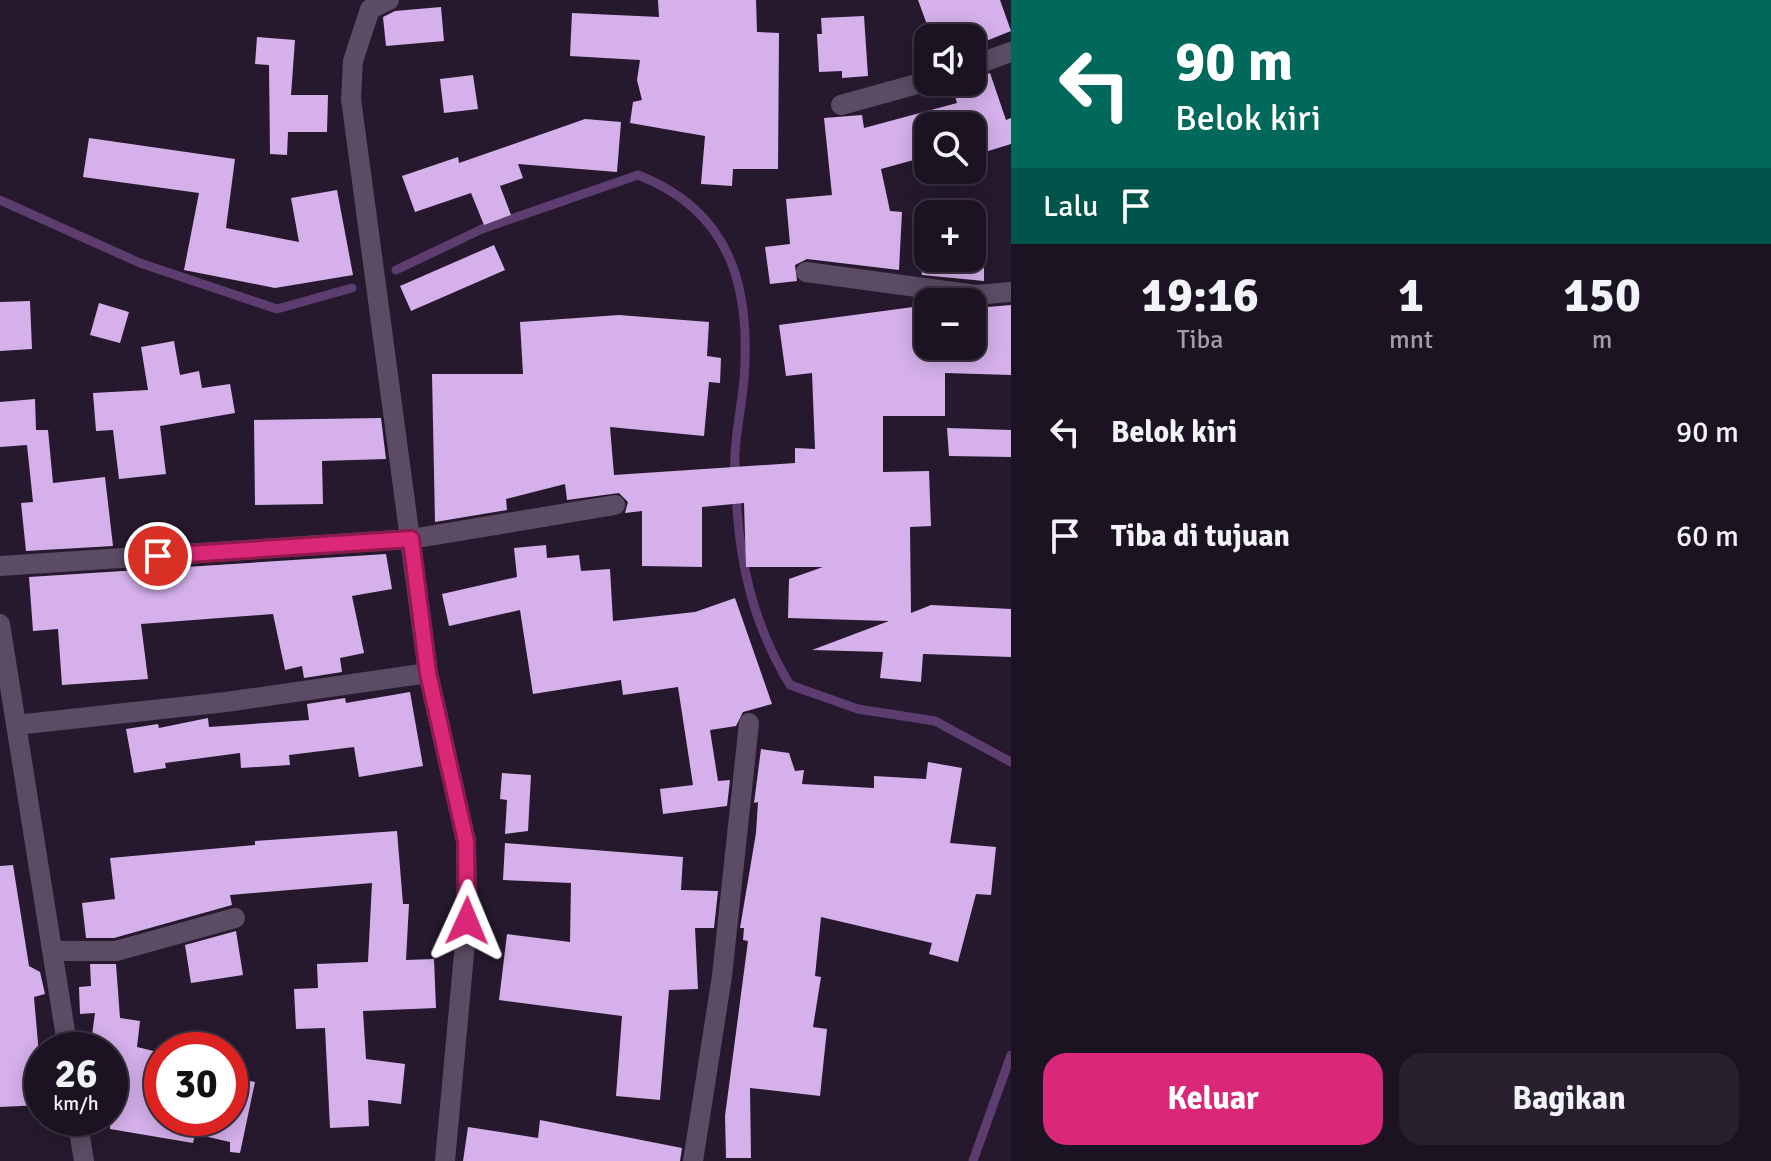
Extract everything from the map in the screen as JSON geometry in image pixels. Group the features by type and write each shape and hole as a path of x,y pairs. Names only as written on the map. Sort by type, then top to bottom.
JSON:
{"street":[{"path":"389,0 370,9 353,61 351,99 428,673 466,841 468,882 445,1161"},
{"path":"986,61 1011,52"},
{"path":"841,105 914,85"},
{"path":"806,272 976,295 1011,292"},
{"path":"0,566 411,539 615,505"},
{"path":"0,624 6,695 16,725 55,951 66,1032"},
{"path":"16,725 226,702 428,673"},
{"path":"693,1161 722,976 749,723"},
{"path":"55,951 116,951 235,918"},
{"path":"80,1136 84,1161"}],"building":[{"path":"658,0 756,0 757,32 779,33 778,169 733,169 732,186 701,184 705,136 630,123 633,102 642,100 637,80 640,60 570,56 572,13 659,17"},
{"path":"918,0 1000,0 1011,31 986,41 986,24 927,24"},
{"path":"441,7 444,41 386,46 383,17 395,11"},
{"path":"864,16 868,76 842,78 842,71 819,72 817,34 822,34 821,18"},
{"path":"257,37 295,40 291,95 328,95 327,132 288,132 287,155 270,154 269,65 255,64"},
{"path":"990,73 1006,120 1011,118 1011,144 986,152 986,112 924,112 957,103 955,96 986,96 986,74"},
{"path":"473,75 478,109 444,113 440,79"},
{"path":"862,115 864,128 914,115 914,160 881,169 890,211 902,212 899,270 807,259 795,265 797,281 770,284 765,247 790,244 786,199 832,195 824,118"},
{"path":"585,119 621,122 617,172 518,164 523,178 500,186 511,215 484,225 471,193 415,212 402,176 458,157 459,163"},
{"path":"89,138 235,159 226,228 299,242 291,198 337,190 353,275 275,288 184,270 199,193 83,177"},
{"path":"494,245 505,270 411,311 400,286"},
{"path":"922,272 984,272 984,281 922,275"},
{"path":"30,301 32,349 0,351 0,302"},
{"path":"99,303 129,312 120,343 90,335"},
{"path":"1011,305 1011,375 945,373 945,416 883,416 883,472 929,471 931,526 910,527 911,613 931,605 1011,609 1011,657 923,654 921,682 880,678 883,652 812,650 889,621 788,618 789,579 823,567 746,567 744,503 702,507 702,567 642,566 642,511 625,513 628,502 619,493 567,500 565,484 506,499 507,510 435,522 432,374 523,374 520,322 619,315 709,322 707,356 721,358 720,383 709,382 704,436 610,427 614,475 795,463 795,448 815,449 812,373 786,376 779,325 914,307 914,360 986,360 986,307"},
{"path":"174,341 180,375 199,371 202,388 230,384 235,413 160,426 166,474 119,479 113,430 96,431 93,393 148,390 141,347"},
{"path":"35,399 36,430 48,430 53,483 105,477 113,546 26,551 21,503 33,502 27,445 0,447 0,402"},
{"path":"381,418 386,459 322,461 323,504 255,505 254,420"},
{"path":"947,428 1011,430 1011,457 949,456"},
{"path":"546,545 547,558 579,555 581,571 610,569 613,621 695,612 735,598 772,704 743,712 736,726 710,730 718,781 730,780 727,806 663,814 660,789 693,785 678,687 623,695 621,680 533,694 520,610 449,626 442,594 517,577 514,548"},
{"path":"386,554 392,589 352,596 364,653 340,658 342,672 304,678 302,666 285,670 273,614 141,624 148,679 62,685 58,629 33,631 29,577"},
{"path":"410,692 423,766 359,777 354,747 289,755 290,765 241,768 240,753 165,763 166,768 134,773 126,729 158,724 159,728 208,718 209,727 309,720 307,704 345,698 346,703"},
{"path":"761,749 789,753 795,771 804,770 802,784 874,788 874,776 926,779 928,762 962,768 950,843 996,847 991,895 976,894 958,962 929,954 932,943 821,917 815,976 821,977 813,1027 827,1029 820,1096 750,1088 751,1158 726,1158 725,1116 748,941 743,940 744,928 740,928 756,833 758,802 754,803"},
{"path":"502,773 531,775 528,831 505,834 507,800 500,799"},
{"path":"397,831 403,904 409,904 406,960 434,959 436,1008 363,1011 366,1059 405,1064 401,1104 368,1100 369,1126 330,1128 325,1028 296,1029 294,989 318,988 317,964 368,962 372,883 230,895 232,905 114,938 86,938 82,903 115,899 110,858 255,845 255,841"},
{"path":"505,843 683,857 681,890 718,891 714,928 695,928 698,989 669,990 660,1100 616,1096 622,1016 499,1000 507,934 570,942 571,883 503,880"},
{"path":"13,865 29,966 40,972 45,994 34,997 37,1032 24,1032 24,1106 0,1107 0,866"},
{"path":"236,931 243,975 191,983 185,945"},
{"path":"90,964 116,964 120,1018 140,1021 137,1047 144,1049 144,1135 128,1132 128,1032 92,1032 95,1013 80,1014 79,987 91,986"},
{"path":"248,1081 255,1082 248,1115"},
{"path":"540,1120 682,1148 680,1161 463,1161 468,1127 538,1138"},
{"path":"152,1136 195,1136 193,1143"},
{"path":"204,1136 244,1136 240,1153 230,1152 230,1142"}],"waterway":[{"path":"396,270 482,229 638,175 670,190 695,209 714,231 728,256 738,284 745,345 735,477"},
{"path":"0,200 140,263 277,309 352,288"},
{"path":"736,492 740,544 750,592 766,639 790,685 858,709 935,721 1011,762"},
{"path":"973,1161 1011,1055"}],"route":[{"path":"158,556 411,539 428,673 466,841 467,921"}]}
